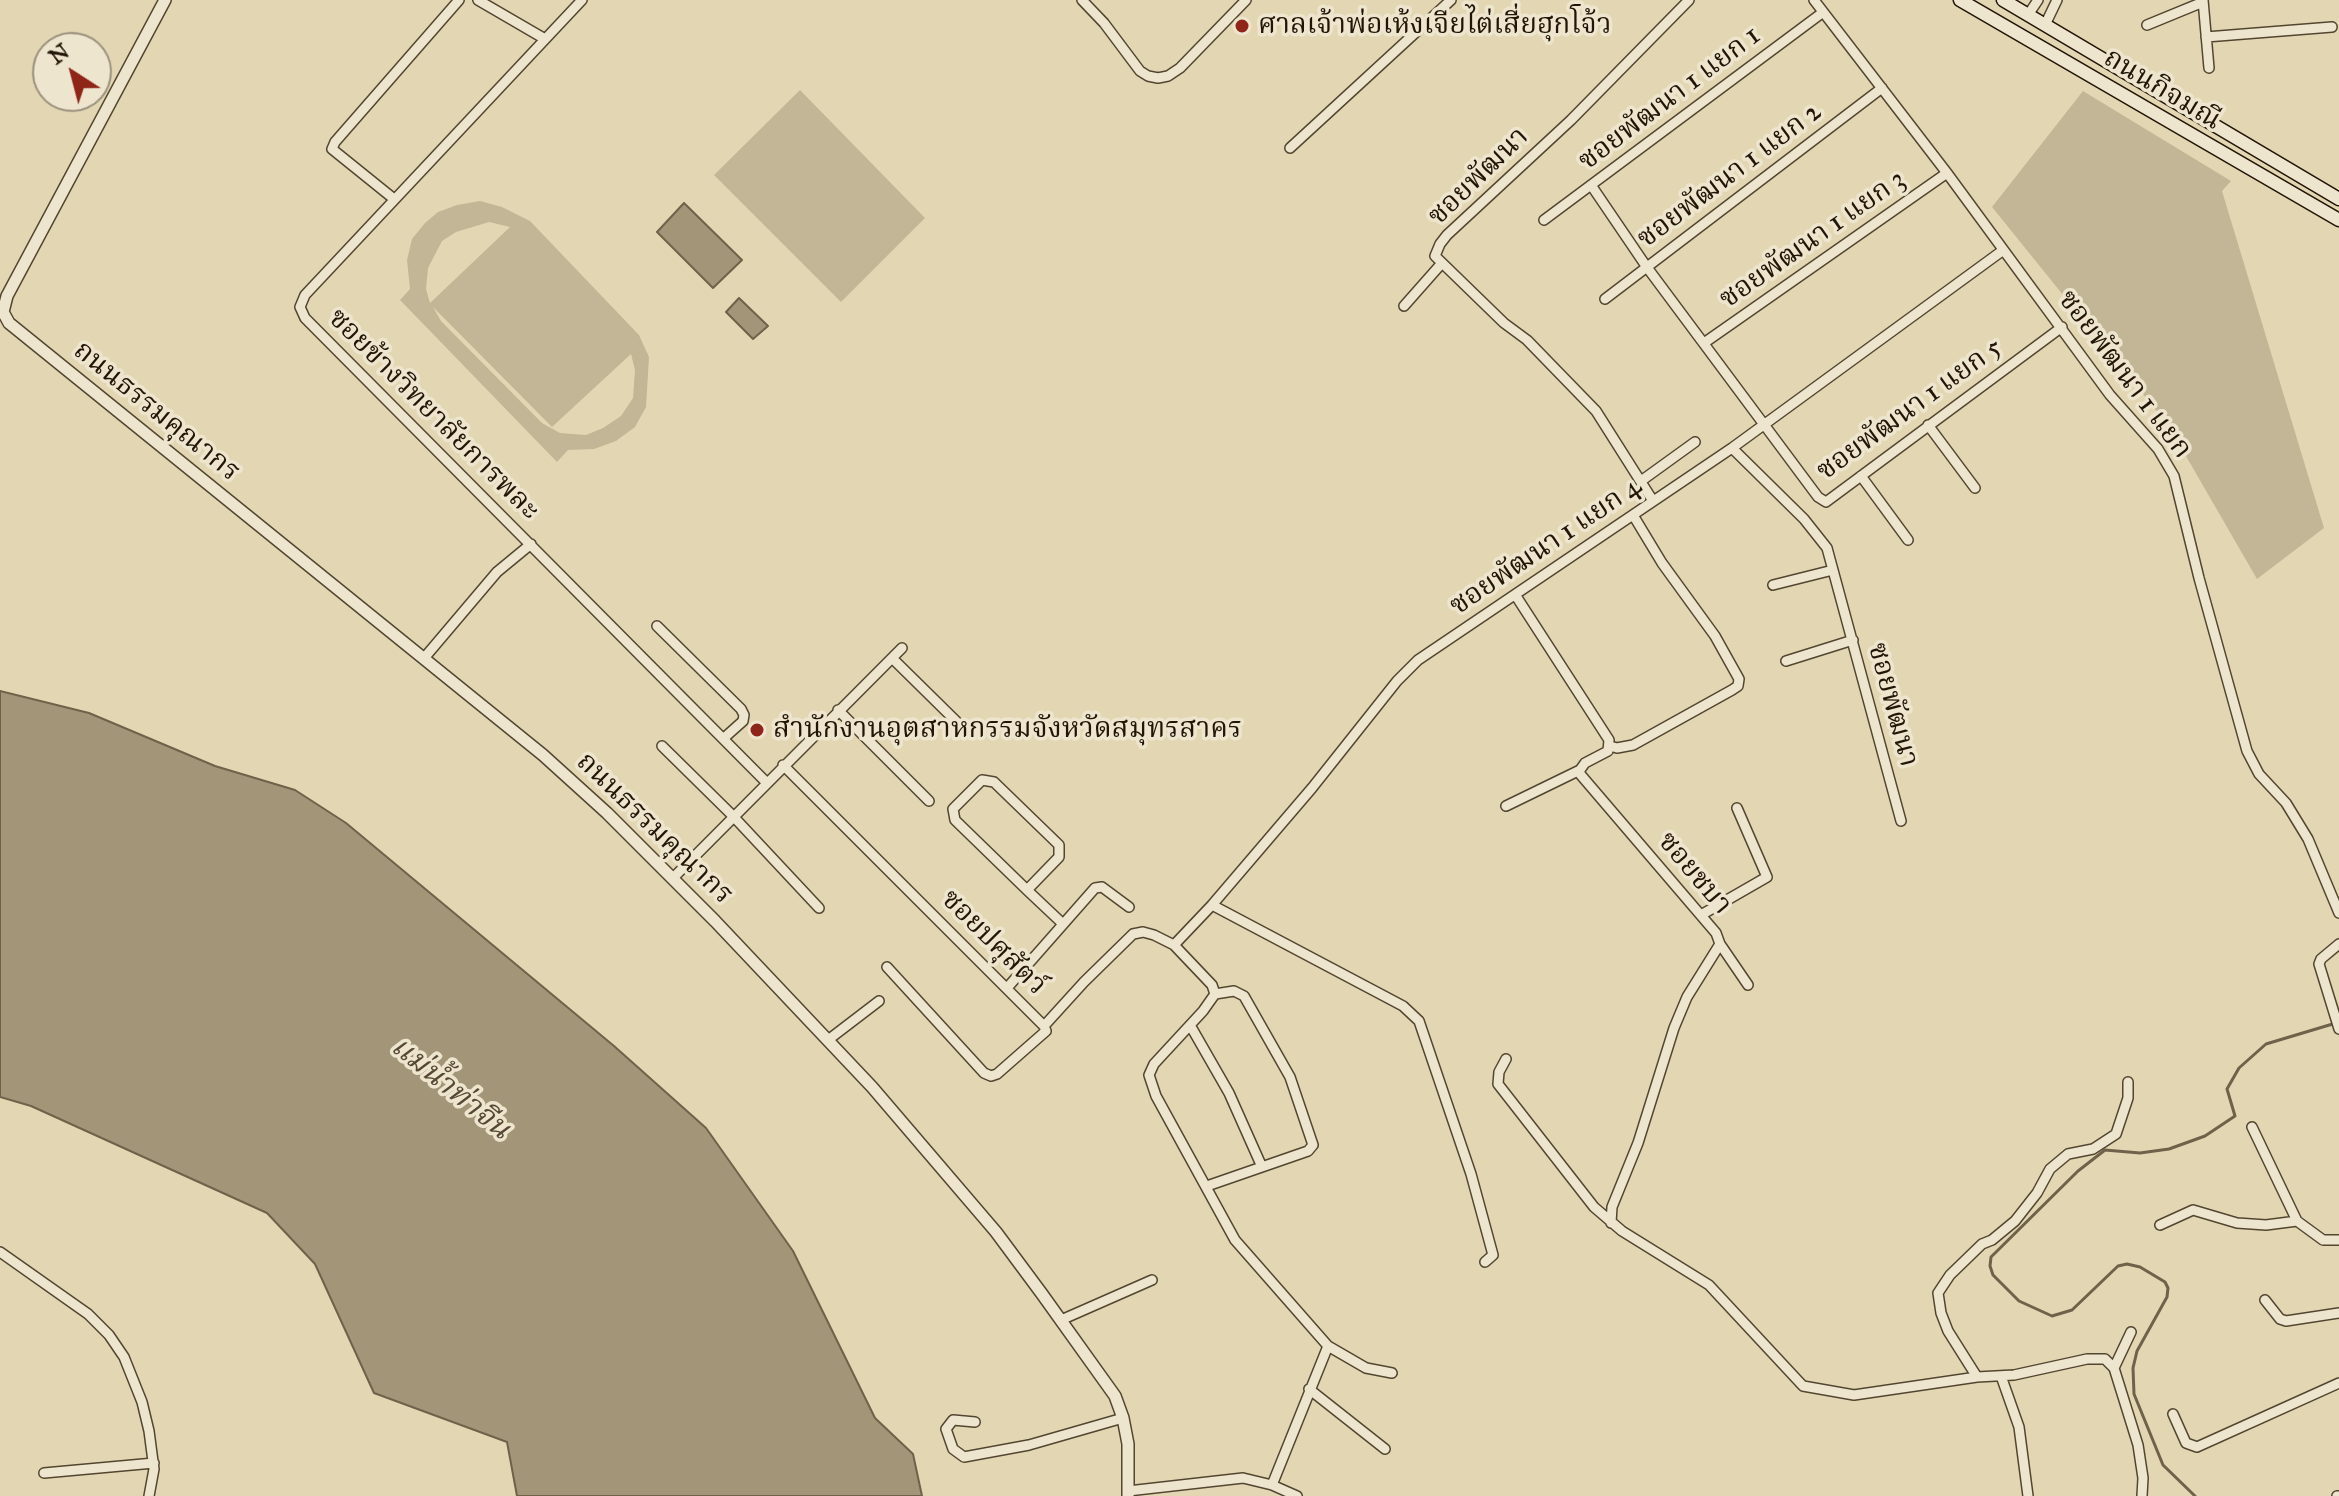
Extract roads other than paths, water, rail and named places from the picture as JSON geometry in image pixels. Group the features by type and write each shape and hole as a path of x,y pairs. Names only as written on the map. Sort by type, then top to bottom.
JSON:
{"main road":[{"name":"ถนนกิจมณี","path":"1960,0 2339,220"},
{"name":"ถนนกิจมณี","path":"2003,0 2339,199"}],"street":[{"name":"ถนนธรรมคุณากร","path":"165,0 7,296 3,312 20,334 543,755 673,878 828,1040 996,1232 1115,1396 1128,1444 1128,1493"},
{"path":"394,199 332,149 459,0"},
{"path":"478,0 545,39"},
{"name":"ซอยข้างวิทยาลัยการพละ","path":"582,0 305,295 300,302 302,312 766,782"},
{"path":"1082,0 1104,23 1140,71 1158,78 1180,68 1246,0"},
{"path":"1290,148 1451,0"},
{"name":"ซอยพัฒนา","path":"1653,501 1596,411 1527,340 1504,323 1435,256 1447,235 1571,120 1689,0"},
{"name":"ซอยพัฒนา 1 แยก","path":"1814,0 1947,173 2110,395 2158,449 2174,476 2247,751 2259,774 2286,803 2308,839 2339,913"},
{"path":"2028,15 2038,0"},
{"path":"2045,25 2057,0"},
{"path":"2147,25 2203,1 2209,68"},
{"name":"ซอยพัฒนา 1 แยก 1","path":"1544,220 1822,13"},
{"path":"2206,37 2332,27"},
{"name":"ซอยพัฒนา 1 แยก 2","path":"1605,299 1882,88"},
{"name":"ซอยพัฒนา 1 แยก 3","path":"1704,343 1947,173"},
{"path":"1591,185 1646,266 1764,424"},
{"name":"ซอยพัฒนา 1 แยก 4","path":"1174,945 1312,788 1407,671 1430,650 1516,596 1732,448 2002,251"},
{"path":"1404,306 1442,263"},
{"name":"ซอยพัฒนา 1 แยก 5","path":"1764,424 1818,497 1826,502 2062,327"},
{"path":"1928,425 1975,488"},
{"path":"1641,481 1695,442"},
{"name":"ซอยพัฒนา","path":"1732,448 1827,548 1901,821"},
{"path":"1861,476 1908,540"},
{"path":"1610,746 1633,745 1732,690 1738,686 1739,679 1715,636 1662,563 1633,515"},
{"path":"425,657 497,572 531,544"},
{"path":"1773,585 1833,570"},
{"path":"1506,806 1580,770 1585,763 1608,751 1610,746 1516,596"},
{"path":"657,626 741,709 743,721 724,738"},
{"path":"1786,661 1853,640"},
{"path":"673,878 732,815 902,648"},
{"path":"892,658 961,726"},
{"path":"838,710 929,801"},
{"path":"662,746 819,908"},
{"name":"ซอยปศุสัตว์","path":"783,765 1007,988 1046,1031 991,1076 984,1073 887,967"},
{"name":"ซอยชบา","path":"1580,770 1584,779 1716,933 1720,944 1687,997 1674,1028 1638,1143 1612,1207 1610,1221"},
{"path":"1027,890 1059,857 1059,845 994,782 982,780 953,809 952,814 1027,890 1063,924"},
{"path":"1701,915 1767,877 1737,808"},
{"path":"1007,988 1095,888 1102,887 1129,907"},
{"path":"1212,905 1403,1006 1419,1021 1471,1174 1493,1255 1485,1262"},
{"path":"1044,1026 1133,934 1143,932 1174,945 1212,985 1215,994"},
{"path":"1720,944 1748,985"},
{"path":"2339,944 2319,964 2339,1029"},
{"path":"1207,1186 1308,1151 1313,1145 1290,1077 1244,996 1234,991 1215,994 1154,1064 1149,1075 1156,1096 1235,1240 1328,1346 1366,1368 1392,1373"},
{"path":"828,1040 879,1001"},
{"path":"1190,1025 1229,1093 1262,1167"},
{"path":"1506,1059 1499,1072 1498,1084 1594,1207 1610,1221 1709,1285 1803,1386 1854,1395 2001,1376 2097,1358 2110,1362 2138,1445 2143,1478 2142,1496"},
{"path":"1977,1377 1948,1331 1938,1293 1950,1275 1982,1244 1992,1240 2015,1221 2037,1193 2050,1169 2068,1154 2093,1149 2116,1134 2128,1098 2128,1082"},
{"path":"2252,1127 2297,1221 2323,1240 2339,1240"},
{"path":"2160,1225 2193,1210 2237,1223 2266,1225 2297,1221"},
{"path":"0,1252 70,1301 109,1335 124,1357 142,1402 154,1463 149,1496"},
{"path":"1061,1320 1152,1280"},
{"path":"2265,1300 2280,1319 2286,1321 2339,1313"},
{"path":"2114,1368 2131,1332"},
{"path":"1272,1485 1328,1346"},
{"path":"2001,1376 2019,1427 2028,1496"},
{"path":"2173,1414 2186,1443 2197,1447 2339,1383"},
{"path":"1309,1389 1385,1449"},
{"path":"975,1422 953,1420 946,1429 953,1449 964,1457 1029,1445 1123,1418"},
{"path":"44,1473 154,1463"},
{"path":"1128,1493 1196,1490 1243,1478 1272,1485 1297,1496"}],"water":[{"path":"684,203 742,260 713,288 657,232"},
{"path":"739,298 768,326 753,339 726,312"},
{"name":"แม่น้ำท่าจีน","path":"0,691 89,713 215,766 295,790 346,823 614,1046 706,1128 793,1251 875,1418 913,1454 922,1496 517,1496 507,1442 374,1393 315,1264 267,1213 31,1106 0,1097"}],"waterway":[{"path":"2195,1496 2163,1465 2134,1394 2133,1368 2137,1351 2167,1297 2165,1282 2140,1267 2127,1264 2118,1266 2072,1310 2052,1316 2019,1301 1993,1275 1991,1257 2078,1171 2105,1150 2140,1153 2169,1149 2205,1136 2235,1116 2227,1089 2239,1068 2266,1044 2336,1023"}],"place":[{"name":"ศาลเจ้าพ่อเห้งเจียไต่เสี่ยฮุกโจ้ว","path":"1242,26"},
{"name":"สำนักงานอุตสาหกรรมจังหวัดสมุทรสาคร","path":"757,730"}]}
